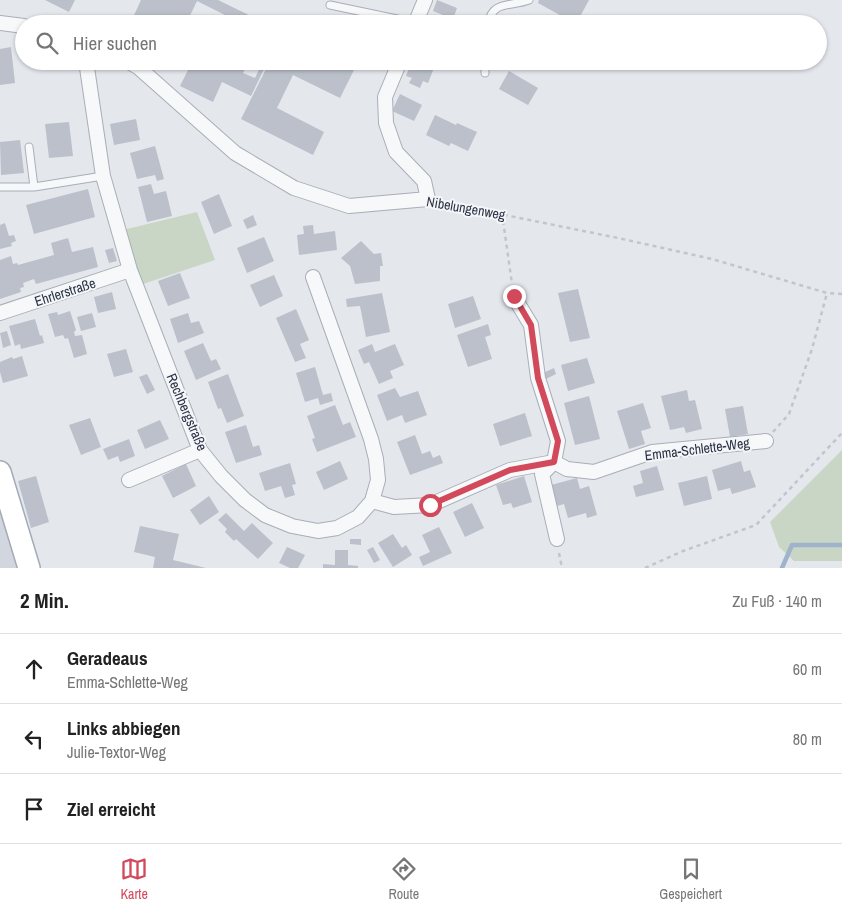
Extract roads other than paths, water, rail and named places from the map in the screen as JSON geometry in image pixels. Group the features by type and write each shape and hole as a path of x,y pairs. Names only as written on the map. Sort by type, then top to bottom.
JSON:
{"main road":[{"path":"0,472 29,568"}],"street":[{"path":"418,15 425,0"},
{"path":"0,23 15,25"},
{"name":"Rechbergstraße","path":"87,70 103,176 130,270 200,450 221,476 245,500 265,515 292,526 318,531 337,528 358,517 372,501"},
{"name":"Nibelungenweg","path":"142,70 235,153 294,188 349,206 428,199 424,180 396,152 386,124 385,97 396,70"},
{"name":"Ehrlerstraße","path":"0,313 130,270"},
{"path":"313,277 372,439 378,480 372,501"},
{"path":"514,296 531,325 538,378 558,441 554,462 542,474 557,539"},
{"name":"Emma-Schlette-Weg","path":"372,501 394,507 430,505 510,470 554,462 568,468 594,472 652,452 766,441"},
{"path":"129,480 200,450"}],"lane":[{"path":"490,15 495,8 506,3 529,0"},
{"path":"330,5 377,15"},
{"path":"29,147 34,187"},
{"path":"0,187 34,187 103,176"}],"waterway":[{"path":"782,568 792,545 842,545"}]}
